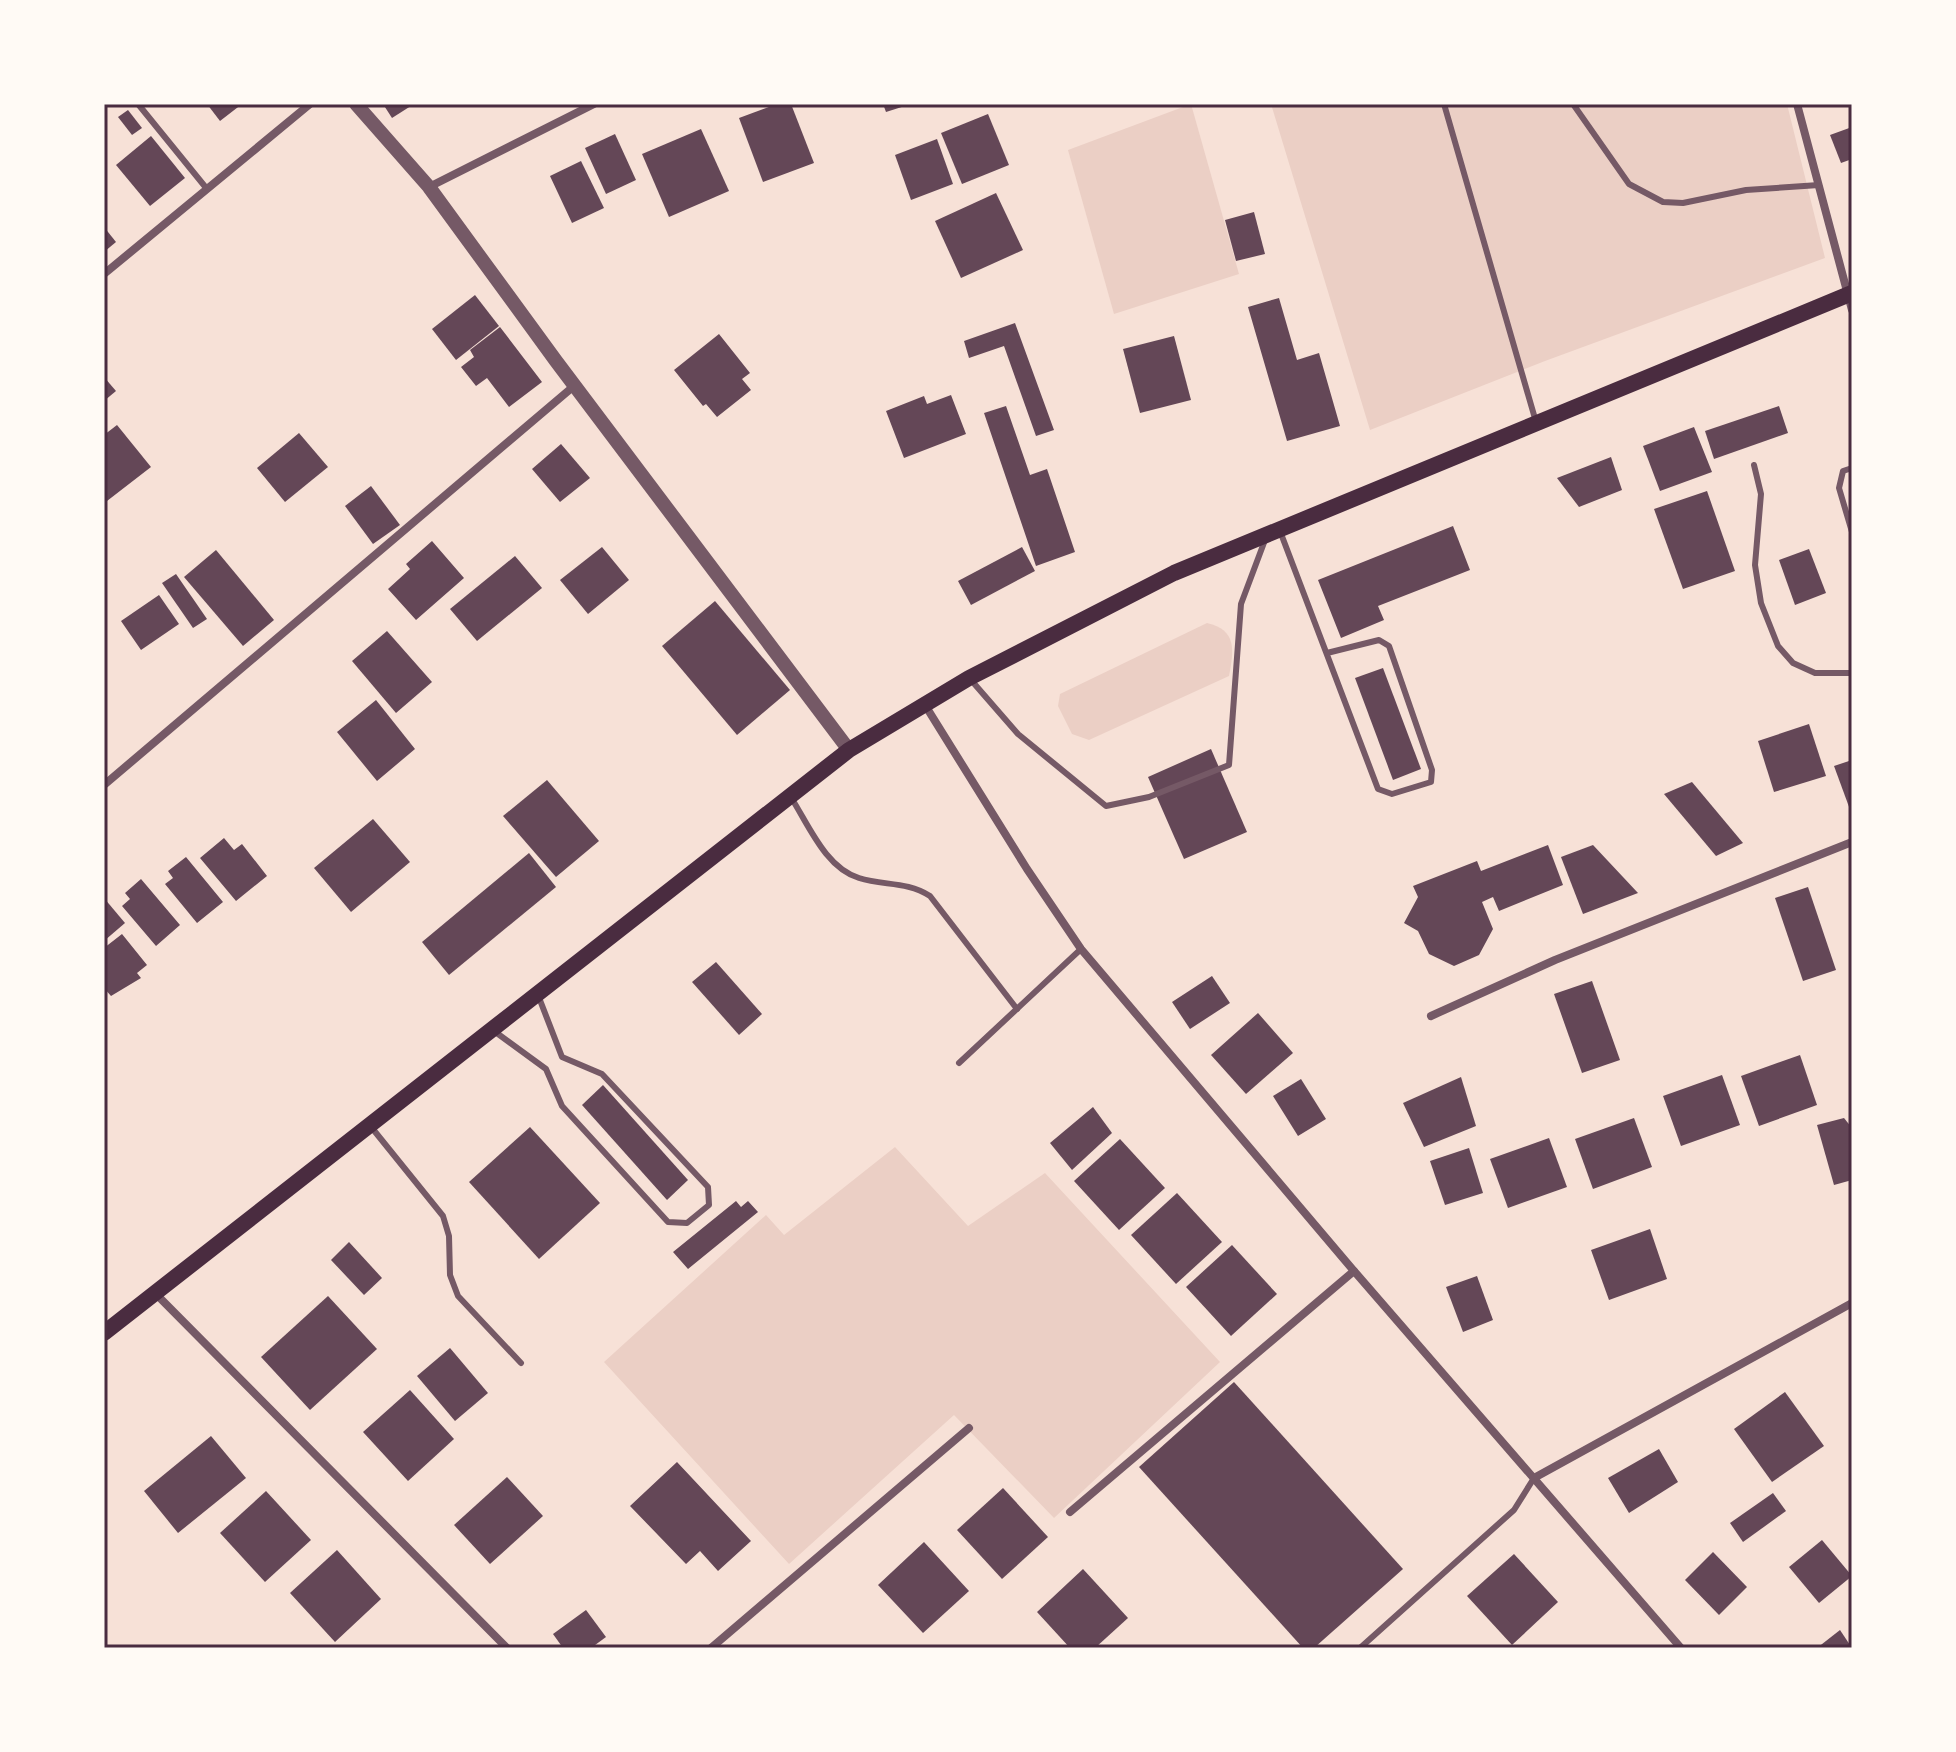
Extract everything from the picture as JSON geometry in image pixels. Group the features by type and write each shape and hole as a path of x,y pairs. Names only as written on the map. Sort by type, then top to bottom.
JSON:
{"main road":[{"path":"104,1333 849,750 924,704 1174,573 1274,529 1851,299"}],"street":[{"path":"104,274 310,104"},
{"path":"356,104 429,187 574,386 849,750"},
{"path":"429,187 594,104"},
{"path":"1797,104 1851,299"},
{"path":"104,785 574,386"},
{"path":"924,704 1081,949 1354,1271 1681,1648"},
{"path":"1431,1016 1555,960 1852,842"},
{"path":"1070,1512 1354,1271"},
{"path":"153,1292 507,1648"},
{"path":"1534,1478 1852,1303"},
{"path":"711,1648 969,1428"}],"lane":[{"path":"138,104 207,189"},
{"path":"1444,104 1536,422"},
{"path":"1573,104 1629,184 1663,202 1683,203 1746,190 1819,185"},
{"path":"1754,465 1761,494 1755,565 1761,603 1778,646 1793,663 1815,673 1852,673"},
{"path":"1852,468 1843,471 1839,488 1852,532"},
{"path":"1274,529 1327,653 1378,789 1392,794 1431,782 1432,770 1389,646 1379,640 1327,653"},
{"path":"969,678 1018,734 1106,806 1149,797 1229,765 1241,604 1274,529"},
{"path":"790,796 834,865 859,878 913,886 930,896 1017,1009"},
{"path":"959,1063 1081,949"},
{"path":"491,1029 546,1069 562,1106 668,1222 687,1223 709,1205 708,1187 602,1074 562,1057 538,993"},
{"path":"370,1125 443,1216 449,1236 450,1275 458,1296 521,1363"},
{"path":"1360,1648 1514,1510 1534,1478"}],"shaded area":[{"path":"1191,104 1239,274 1114,314 1068,150"},
{"path":"1271,104 1787,104 1825,258 1545,361 1370,430"},
{"path":"1207,623 1224,631 1231,642 1229,676 1089,740 1072,734 1058,706 1060,694"},
{"path":"895,1147 968,1226 1045,1173 1220,1362 1054,1518 954,1415 789,1564 604,1362 766,1215 784,1235"}],"building":[{"path":"207,104 242,104 220,121"},
{"path":"383,104 414,104 392,118"},
{"path":"777,104 791,104 814,163 763,182 739,118"},
{"path":"883,104 908,104 908,105 886,112"},
{"path":"128,110 142,128 132,135 118,117"},
{"path":"988,114 1009,165 962,184 941,133"},
{"path":"1852,127 1852,159 1841,163 1830,135"},
{"path":"701,129 729,191 669,217 642,154"},
{"path":"615,134 636,180 606,194 585,148"},
{"path":"151,136 185,178 150,206 116,165"},
{"path":"937,139 953,184 911,200 895,155"},
{"path":"581,161 604,208 572,223 550,176"},
{"path":"996,193 1023,250 961,278 935,221"},
{"path":"1254,212 1265,254 1236,261 1225,220"},
{"path":"104,227 116,242 104,252"},
{"path":"475,295 499,326 456,360 432,329"},
{"path":"1279,298 1297,360 1319,353 1340,426 1287,441 1248,307"},
{"path":"1015,323 1054,430 1036,436 1004,346 969,358 964,341"},
{"path":"500,327 542,382 509,407 487,378 476,386 461,367 474,357 470,350"},
{"path":"719,334 750,373 742,379 751,390 717,417 706,404 703,406 674,370"},
{"path":"1174,336 1191,400 1140,413 1123,349"},
{"path":"104,377 116,391 104,401"},
{"path":"951,395 966,434 904,458 886,411 924,396 927,404"},
{"path":"1006,406 1030,475 1047,469 1075,552 1036,566 984,413"},
{"path":"1779,406 1788,433 1714,459 1705,431"},
{"path":"117,425 151,467 107,501 104,497 104,435"},
{"path":"1694,427 1712,472 1660,491 1643,446"},
{"path":"299,433 328,467 285,502 257,468"},
{"path":"561,444 590,478 560,502 532,469"},
{"path":"1611,457 1622,490 1579,507 1557,478"},
{"path":"371,486 400,525 373,544 345,506"},
{"path":"1707,491 1735,571 1683,589 1654,509"},
{"path":"1453,526 1470,570 1378,606 1384,620 1341,638 1318,580"},
{"path":"432,541 464,578 416,620 388,589 410,569 406,564"},
{"path":"602,547 629,580 588,614 560,580"},
{"path":"1022,547 1035,571 971,605 958,581"},
{"path":"1809,549 1826,593 1795,605 1779,560"},
{"path":"216,550 274,620 243,646 184,577"},
{"path":"515,556 542,588 477,641 450,609"},
{"path":"176,574 207,619 193,628 162,583"},
{"path":"159,595 179,624 141,650 121,621"},
{"path":"715,601 790,690 737,735 662,646"},
{"path":"387,631 432,682 396,713 352,661"},
{"path":"1383,668 1421,769 1393,780 1355,678"},
{"path":"376,700 415,749 377,781 337,732"},
{"path":"1809,724 1826,776 1774,792 1758,741"},
{"path":"1211,749 1247,832 1184,859 1148,777"},
{"path":"1852,760 1852,815 1834,766"},
{"path":"547,780 599,841 556,877 503,816"},
{"path":"1692,782 1743,843 1716,856 1664,794"},
{"path":"373,819 410,862 351,912 314,868"},
{"path":"224,838 234,850 242,844 267,876 236,901 200,858"},
{"path":"1548,845 1563,885 1499,911 1493,897 1482,902 1493,929 1479,955 1454,966 1429,954 1418,931 1404,923 1418,897 1413,886 1477,861 1481,871"},
{"path":"1593,845 1638,893 1583,914 1561,857"},
{"path":"529,853 556,887 449,975 422,942"},
{"path":"186,857 223,902 197,923 165,884 173,878 168,871"},
{"path":"141,879 180,925 156,946 122,906 130,899 125,893"},
{"path":"1808,887 1836,970 1803,981 1775,898"},
{"path":"104,898 125,923 104,941"},
{"path":"122,934 147,965 137,973 141,978 111,996 104,988 104,948"},
{"path":"716,962 762,1014 739,1035 692,982"},
{"path":"1212,976 1230,1003 1190,1029 1172,1002"},
{"path":"1592,981 1620,1060 1582,1073 1554,994"},
{"path":"1258,1013 1293,1053 1246,1094 1211,1055"},
{"path":"1800,1055 1817,1105 1759,1126 1741,1076"},
{"path":"1722,1075 1740,1125 1681,1146 1663,1096"},
{"path":"1461,1077 1476,1126 1424,1147 1403,1103"},
{"path":"1301,1079 1326,1119 1298,1136 1273,1096"},
{"path":"603,1085 688,1180 667,1200 582,1105"},
{"path":"1093,1107 1112,1133 1072,1170 1050,1143"},
{"path":"1634,1118 1652,1167 1593,1189 1575,1139"},
{"path":"1844,1118 1852,1128 1852,1180 1834,1185 1817,1125"},
{"path":"530,1127 600,1203 539,1259 469,1182"},
{"path":"1549,1138 1567,1187 1508,1208 1490,1159"},
{"path":"1120,1139 1165,1188 1119,1230 1074,1181"},
{"path":"1469,1148 1483,1193 1445,1205 1430,1161"},
{"path":"1177,1193 1222,1242 1176,1284 1131,1235"},
{"path":"736,1201 741,1207 748,1201 758,1212 688,1269 673,1252"},
{"path":"1650,1229 1667,1279 1609,1300 1591,1250"},
{"path":"349,1242 382,1278 364,1295 331,1260"},
{"path":"1232,1245 1277,1294 1231,1336 1186,1287"},
{"path":"1477,1276 1493,1320 1463,1332 1446,1287"},
{"path":"328,1296 377,1349 310,1410 261,1357"},
{"path":"450,1348 488,1393 455,1421 417,1376"},
{"path":"1234,1382 1403,1569 1314,1648 1303,1648 1139,1467"},
{"path":"410,1390 454,1439 408,1481 363,1432"},
{"path":"1785,1392 1824,1446 1772,1482 1734,1429"},
{"path":"211,1436 246,1478 178,1533 144,1491"},
{"path":"1659,1449 1678,1482 1629,1513 1608,1478"},
{"path":"677,1462 751,1541 718,1571 700,1551 686,1564 630,1506"},
{"path":"507,1477 543,1516 490,1564 454,1525"},
{"path":"1003,1488 1048,1537 1002,1579 957,1530"},
{"path":"266,1491 311,1540 265,1582 220,1533"},
{"path":"1773,1493 1786,1511 1743,1542 1730,1523"},
{"path":"1822,1540 1852,1576 1819,1603 1789,1567"},
{"path":"924,1542 969,1591 923,1633 878,1585"},
{"path":"337,1550 381,1599 335,1642 290,1593"},
{"path":"1713,1552 1747,1587 1719,1615 1685,1580"},
{"path":"1514,1554 1558,1602 1512,1645 1467,1596"},
{"path":"1083,1569 1128,1618 1095,1648 1070,1648 1037,1612"},
{"path":"586,1610 606,1637 591,1648 563,1648 553,1634"},
{"path":"1840,1630 1852,1648 1817,1648"}]}
